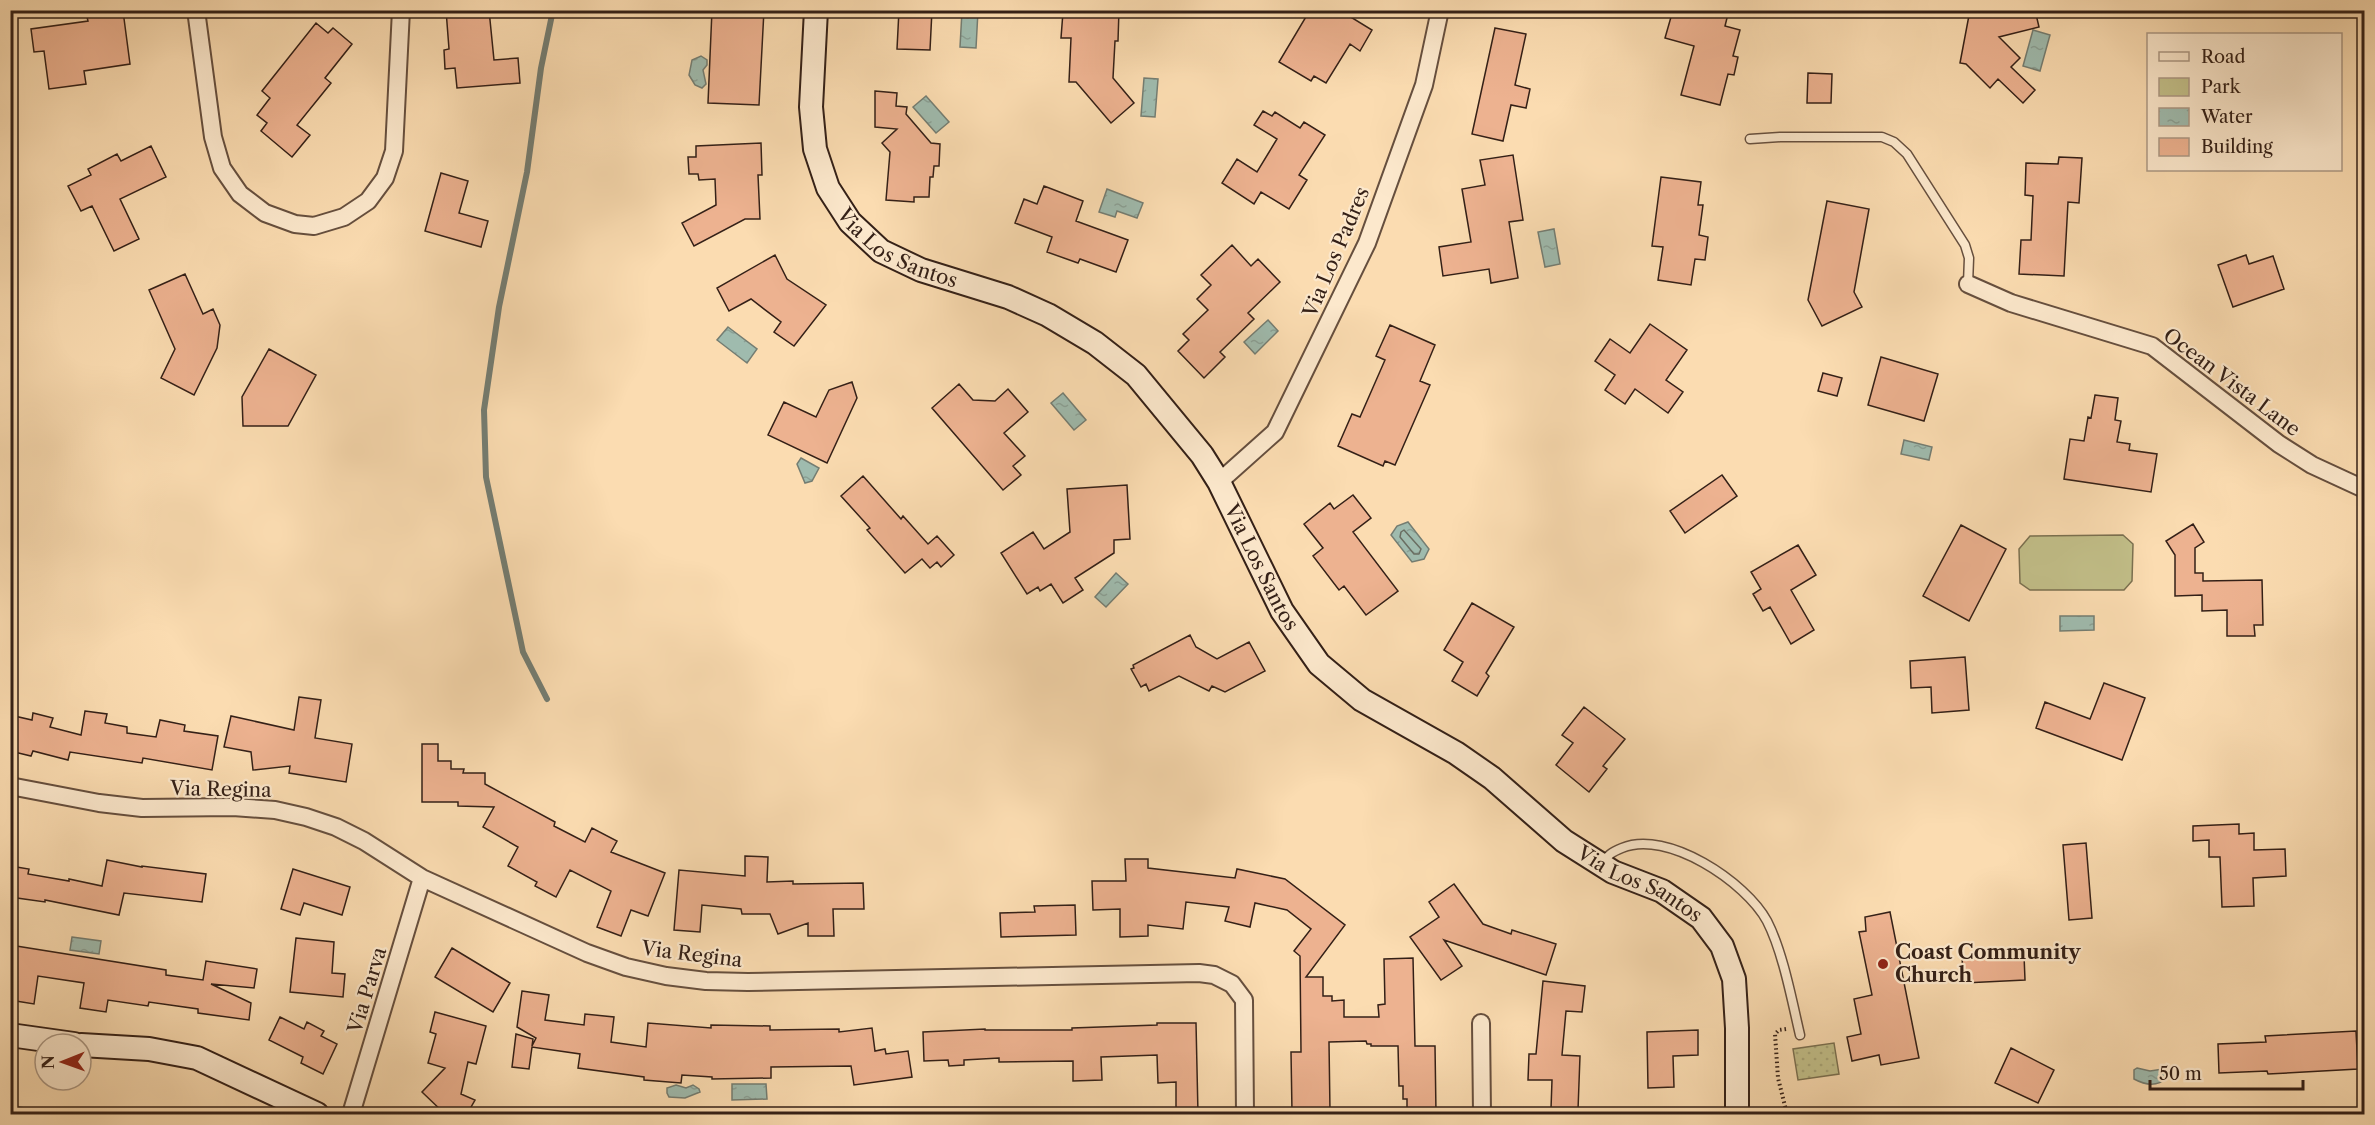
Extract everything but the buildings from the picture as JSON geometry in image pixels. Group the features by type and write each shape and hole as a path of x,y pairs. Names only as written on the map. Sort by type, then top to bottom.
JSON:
{"street":[{"path":"196,10 213,137 222,168 240,194 265,213 295,224 314,226 344,217 368,201 385,178 394,151 401,10"},
{"name":"Via Los Santos","path":"816,10 811,107 815,149 828,188 850,222 881,251 921,270 1008,297 1048,315 1095,343 1136,375 1202,455 1219,482 1282,611 1318,664 1362,700 1456,753 1492,778 1564,841 1612,872 1662,891 1701,918 1722,946 1734,979 1737,1028 1737,1114"},
{"name":"Via Los Padres","path":"1219,482 1275,432 1367,243 1424,84 1440,10"},
{"name":"Ocean Vista Lane","path":"1968,284 2011,303 2152,346 2279,444 2312,465 2364,489"},
{"name":"Via Regina","path":"10,786 142,808 233,807 275,810 306,817 336,827 364,841 422,878 587,953 626,967 666,976 747,982 1199,973 1214,975 1232,984 1244,1000 1245,1114"},
{"name":"Via Parva","path":"351,1114 422,878"},
{"path":"1481,1023 1482,1114"},
{"path":"10,1035 33,1038"},
{"path":"93,1047 149,1048 197,1058 317,1114"}],"lane":[{"path":"1750,139 1860,137 1882,138 1894,142 1907,154 1965,245 1970,258 1968,284"},
{"path":"1602,865 1606,855 1632,844 1655,844 1672,849 1714,869 1750,897 1767,922 1785,971 1800,1035"}],"path":[{"path":"1787,1114 1778,1078 1775,1034 1779,1030 1788,1028"}],"green space":[{"path":"2123,535 2133,544 2132,581 2124,590 2030,590 2020,583 2019,549 2030,536"},
{"path":"1834,1043 1839,1074 1798,1080 1793,1049"}],"water":[{"path":"962,11 978,11 976,48 960,47"},
{"path":"2033,30 2050,35 2040,71 2023,66"},
{"path":"701,56 707,60 707,65 703,70 706,84 702,88 695,85 689,75 692,60"},
{"path":"1144,78 1158,79 1155,117 1141,116"},
{"path":"926,96 949,122 936,133 913,107"},
{"path":"1107,189 1143,203 1137,218 1117,211 1115,217 1099,212"},
{"path":"1554,229 1560,264 1545,267 1538,232"},
{"path":"1268,320 1278,331 1255,354 1244,342"},
{"path":"728,327 757,349 747,363 717,340"},
{"path":"1063,393 1086,420 1074,430 1051,403"},
{"path":"1904,440 1932,447 1929,460 1901,454"},
{"path":"801,458 819,468 812,481 805,483 797,464"},
{"path":"1408,522 1429,549 1424,559 1412,562 1391,535 1397,526"},
{"path":"1116,573 1128,584 1106,607 1095,597"},
{"path":"2060,616 2094,616 2094,630 2060,631"},
{"path":"72,937 101,941 99,954 70,950"},
{"path":"2137,1068 2150,1071 2163,1069 2166,1071 2167,1078 2155,1084 2142,1083 2134,1079 2134,1070"},
{"path":"732,1084 766,1084 767,1099 732,1100"},
{"path":"676,1085 686,1088 693,1085 700,1092 685,1098 669,1097 667,1088"}],"waterway":[{"path":"547,699 523,652 486,477 484,410 499,307 527,172 541,68 553,10"},
{"path":"10,1108 49,1114"}],"place":[{"name":"Coast Community Church","path":"1883,964"}]}
